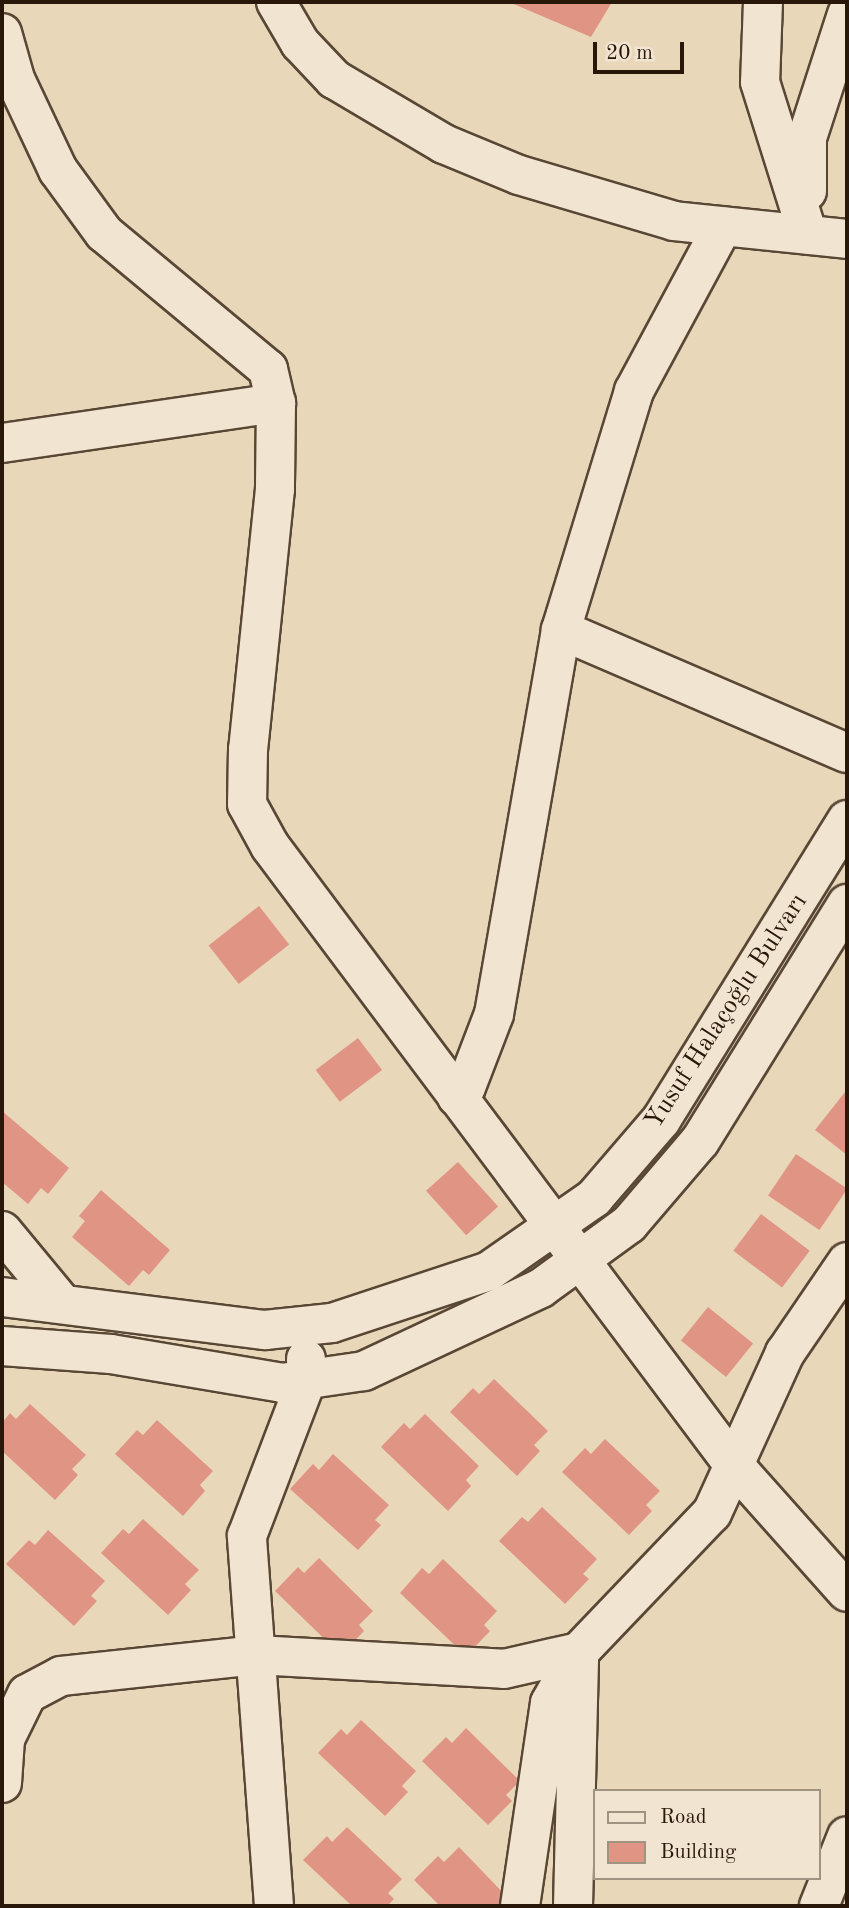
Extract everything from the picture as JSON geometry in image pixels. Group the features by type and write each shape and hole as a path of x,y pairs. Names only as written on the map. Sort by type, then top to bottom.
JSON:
{"street":[{"path":"276,2 300,43 334,79 444,144 519,174 674,221 847,239"},
{"path":"763,2 760,82 808,235"},
{"path":"808,235 807,138 847,15"},
{"path":"2,33 15,79 66,181 104,233 268,369 276,403 275,489 248,749 247,804 270,846 733,1464 847,1592"},
{"path":"457,1097 466,1087 494,1014 561,630 634,391 723,226"},
{"path":"2,443 276,403"},
{"path":"561,630 847,753"},
{"name":"Yusuf Halaçoğlu Bulvarı","path":"2,1297 61,1302 265,1330 332,1323 489,1271 594,1198 661,1120 847,820"},
{"name":"Yusuf Halaçoğlu Bulvarı","path":"2,1346 111,1354 282,1383 364,1371 541,1288 629,1224 700,1141 847,904"},
{"path":"2,1231 61,1302"},
{"path":"520,1906 550,1703 579,1652 712,1513 785,1353 847,1262"},
{"path":"274,1906 247,1536 307,1380 306,1326"},
{"path":"2,1783 5,1739 27,1694 61,1676 256,1655 504,1669 579,1652"},
{"path":"573,1906 579,1652"},
{"path":"819,1906 847,1836"}],"building":[{"path":"509,2 612,2 591,37"},
{"path":"259,906 289,945 239,984 209,945"},
{"path":"358,1038 382,1070 340,1102 316,1070"},
{"path":"845,1092 847,1094 847,1155 815,1130"},
{"path":"2,1111 69,1168 48,1194 41,1188 28,1204 2,1182"},
{"path":"796,1154 847,1188 819,1230 768,1195"},
{"path":"458,1162 498,1207 466,1235 426,1191"},
{"path":"101,1190 170,1250 149,1275 143,1270 129,1286 72,1237 85,1221 79,1216"},
{"path":"761,1214 810,1251 782,1287 733,1251"},
{"path":"708,1307 753,1344 726,1377 681,1340"},
{"path":"494,1379 548,1431 534,1445 540,1451 517,1476 450,1412 473,1388 479,1394"},
{"path":"30,1404 86,1455 72,1469 78,1475 55,1500 2,1451 2,1423 10,1413 16,1419"},
{"path":"425,1414 479,1466 466,1480 471,1486 448,1511 381,1447 404,1423 410,1429"},
{"path":"157,1420 213,1471 200,1485 205,1491 183,1516 115,1454 137,1430 143,1435"},
{"path":"605,1439 660,1491 646,1505 652,1511 629,1535 562,1472 585,1448 591,1454"},
{"path":"333,1454 389,1505 375,1520 381,1525 358,1550 290,1489 313,1464 319,1470"},
{"path":"542,1507 597,1559 583,1574 589,1579 565,1604 499,1541 522,1517 528,1522"},
{"path":"143,1519 199,1570 185,1584 191,1590 168,1615 101,1553 123,1529 129,1534"},
{"path":"48,1530 105,1581 91,1596 97,1601 74,1626 6,1564 29,1540 35,1545"},
{"path":"319,1558 373,1611 359,1625 364,1631 341,1655 275,1591 298,1567 304,1573"},
{"path":"443,1559 497,1611 484,1625 490,1631 466,1656 400,1593 422,1568 429,1574"},
{"path":"361,1720 416,1771 402,1786 408,1792 385,1816 318,1753 341,1729 347,1735"},
{"path":"466,1728 520,1781 506,1795 512,1801 488,1825 422,1761 446,1737 452,1743"},
{"path":"347,1827 402,1879 388,1893 394,1899 387,1906 352,1906 303,1860 327,1836 332,1842"},
{"path":"459,1847 511,1901 506,1906 440,1906 414,1880 438,1856 444,1862"}]}
